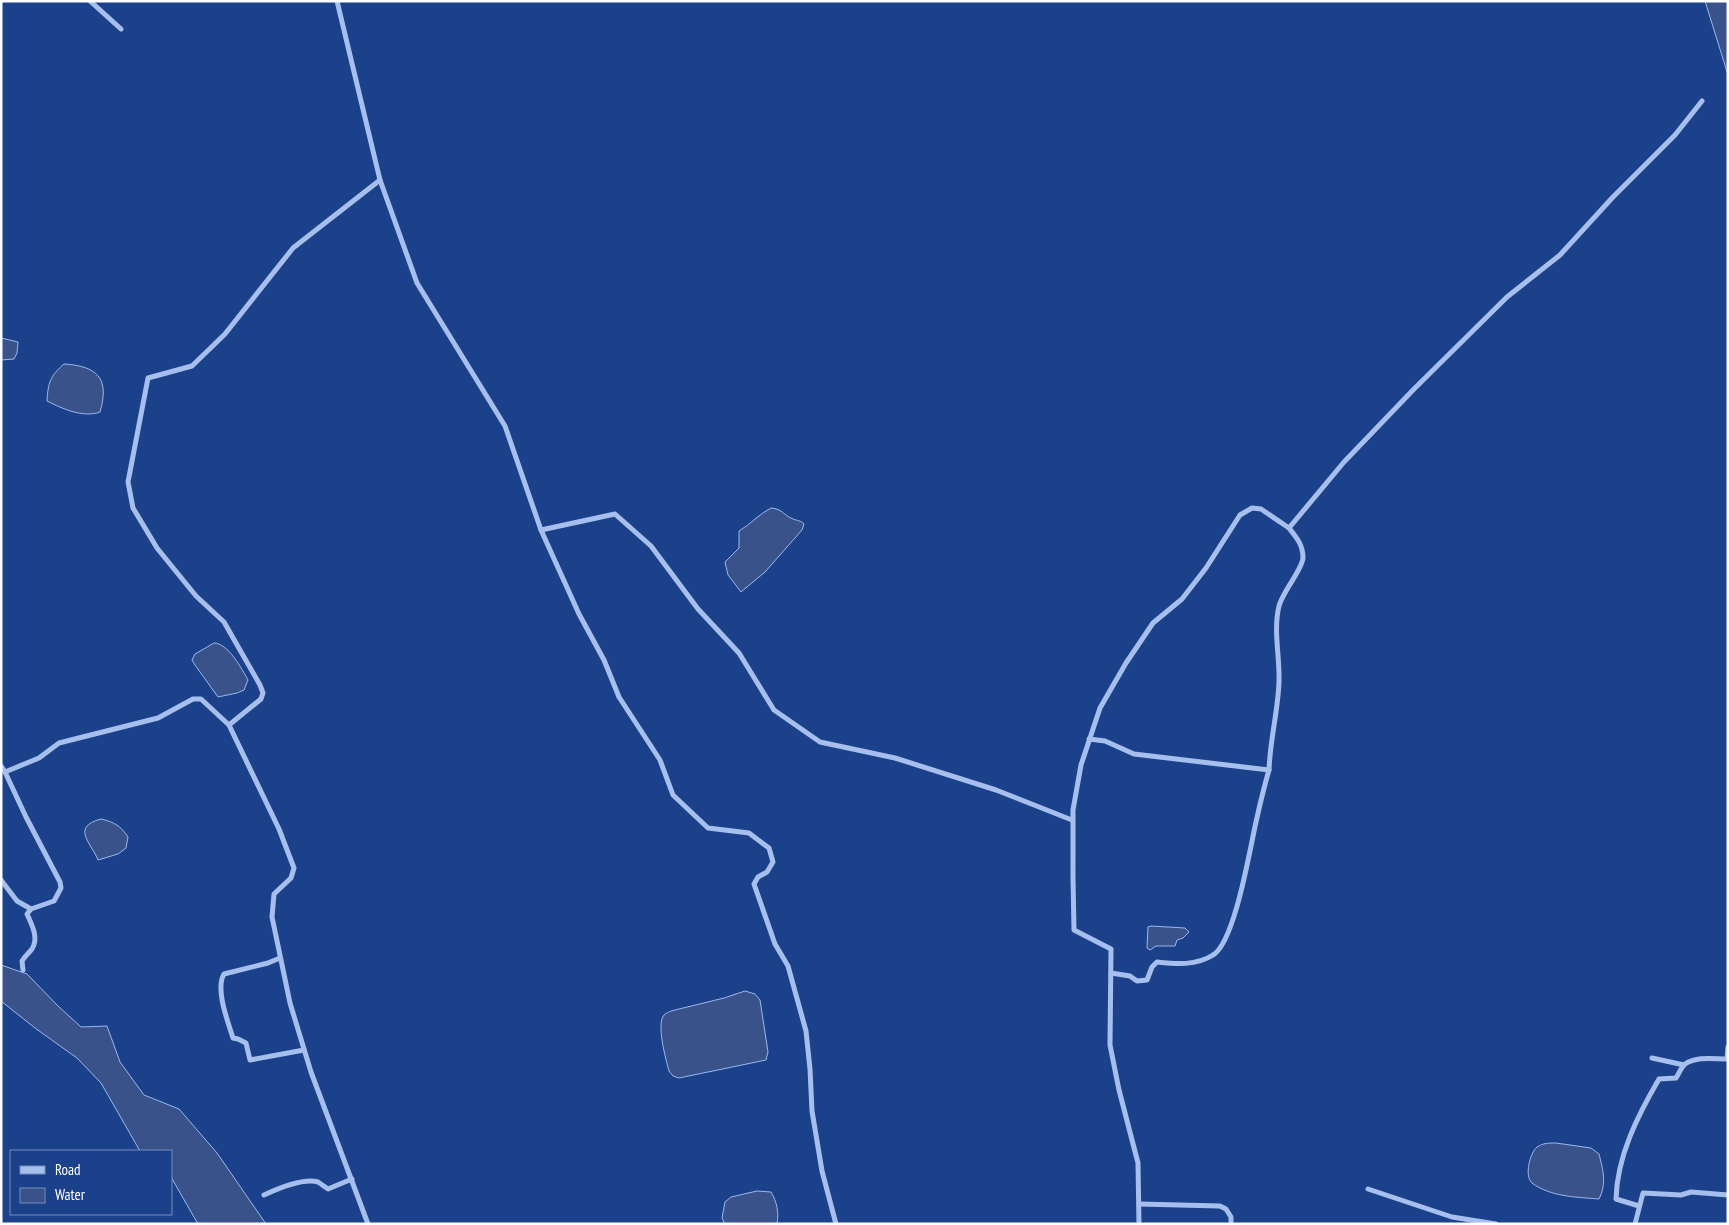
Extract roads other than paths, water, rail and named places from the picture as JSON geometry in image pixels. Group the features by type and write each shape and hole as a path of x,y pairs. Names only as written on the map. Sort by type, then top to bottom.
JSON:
{"street":[{"path":"90,1 121,29"},
{"path":"337,1 380,180 417,282 505,426 541,530 579,614 604,660 619,698 660,760 673,795 708,828 749,833 769,848 773,862 767,872 758,877 754,884 775,944 788,966 806,1031 813,1118 822,1170 836,1224"},
{"path":"1289,528 1344,462 1414,388 1507,297 1560,255 1613,197 1675,135 1702,101"},
{"path":"229,725 261,699 263,693 260,685 224,622 196,596 157,548 133,508 128,482 148,378 192,366 225,334 293,248 380,180"},
{"path":"1111,973 1130,976 1137,981 1147,980 1152,967 1157,962 1190,964 1215,955 1224,942 1242,891 1255,824 1269,770 1270,745 1279,682 1276,622 1285,590 1303,561 1302,546 1289,528 1261,509 1252,508 1240,515 1206,568 1182,599 1153,623 1126,663 1100,708 1081,765 1072,820 1074,930 1111,949 1110,1045 1119,1090 1138,1163 1139,1224"},
{"path":"541,530 615,514 651,546 698,609 739,653 774,710 820,742 895,758 996,790 1072,820"},
{"path":"5,772 39,758 59,743 158,718 192,699 201,699 229,725 279,829 294,868 291,878 274,894 272,917 280,958 290,1003 311,1072 368,1224"},
{"path":"1089,739 1105,741 1134,754 1269,770"},
{"path":"1,766 60,882 61,888 54,901 31,909 27,914 35,939 33,947 22,961 23,970"},
{"path":"1,880 17,901 31,909"},
{"path":"280,958 268,963 224,974 221,978 221,991 225,1010 233,1038 246,1043 250,1060 304,1050"},
{"path":"1652,1058 1684,1065 1707,1058 1727,1059 1728,1047"},
{"path":"1639,1206 1616,1199 1616,1187 1621,1165 1631,1135 1645,1103 1659,1079 1676,1078 1684,1065"},
{"path":"264,1195 281,1187 304,1183 317,1182 328,1189 352,1179"},
{"path":"1368,1189 1452,1217 1496,1224"},
{"path":"1635,1224 1643,1193 1681,1195 1691,1192 1728,1195"},
{"path":"1139,1204 1220,1206 1226,1209 1231,1217 1231,1224"}],"water":[{"path":"1705,1 1728,1 1728,75"},
{"path":"1,338 18,342 17,353 14,359 1,360"},
{"path":"64,364 85,368 93,371 98,376 102,382 103,390 100,412 93,414 80,413 66,410 47,401 51,380"},
{"path":"771,508 803,523 802,530 765,572 741,592 728,575 725,562 739,548 739,531"},
{"path":"214,643 224,647 238,663 248,680 244,690 218,697 195,665 192,660 195,654"},
{"path":"101,819 117,825 128,837 126,848 118,854 98,860 88,842 85,831 92,822"},
{"path":"1148,927 1185,928 1189,932 1183,938 1177,940 1175,946 1156,946 1150,950 1147,948"},
{"path":"1,965 27,974 81,1027 107,1026 120,1062 144,1095 179,1109 217,1153 266,1224 198,1224 172,1179 172,1150 139,1150 101,1083 77,1058 1,1001"},
{"path":"745,991 755,994 760,1000 768,1052 766,1060 679,1078 673,1076 669,1071 662,1042 661,1026 664,1015 671,1011"},
{"path":"1548,1143 1591,1148 1599,1154 1604,1182 1599,1199 1555,1194 1532,1183 1528,1170 1534,1150"},
{"path":"757,1191 771,1192 777,1207 777,1224 725,1224 722,1218 725,1202 731,1197"}]}
